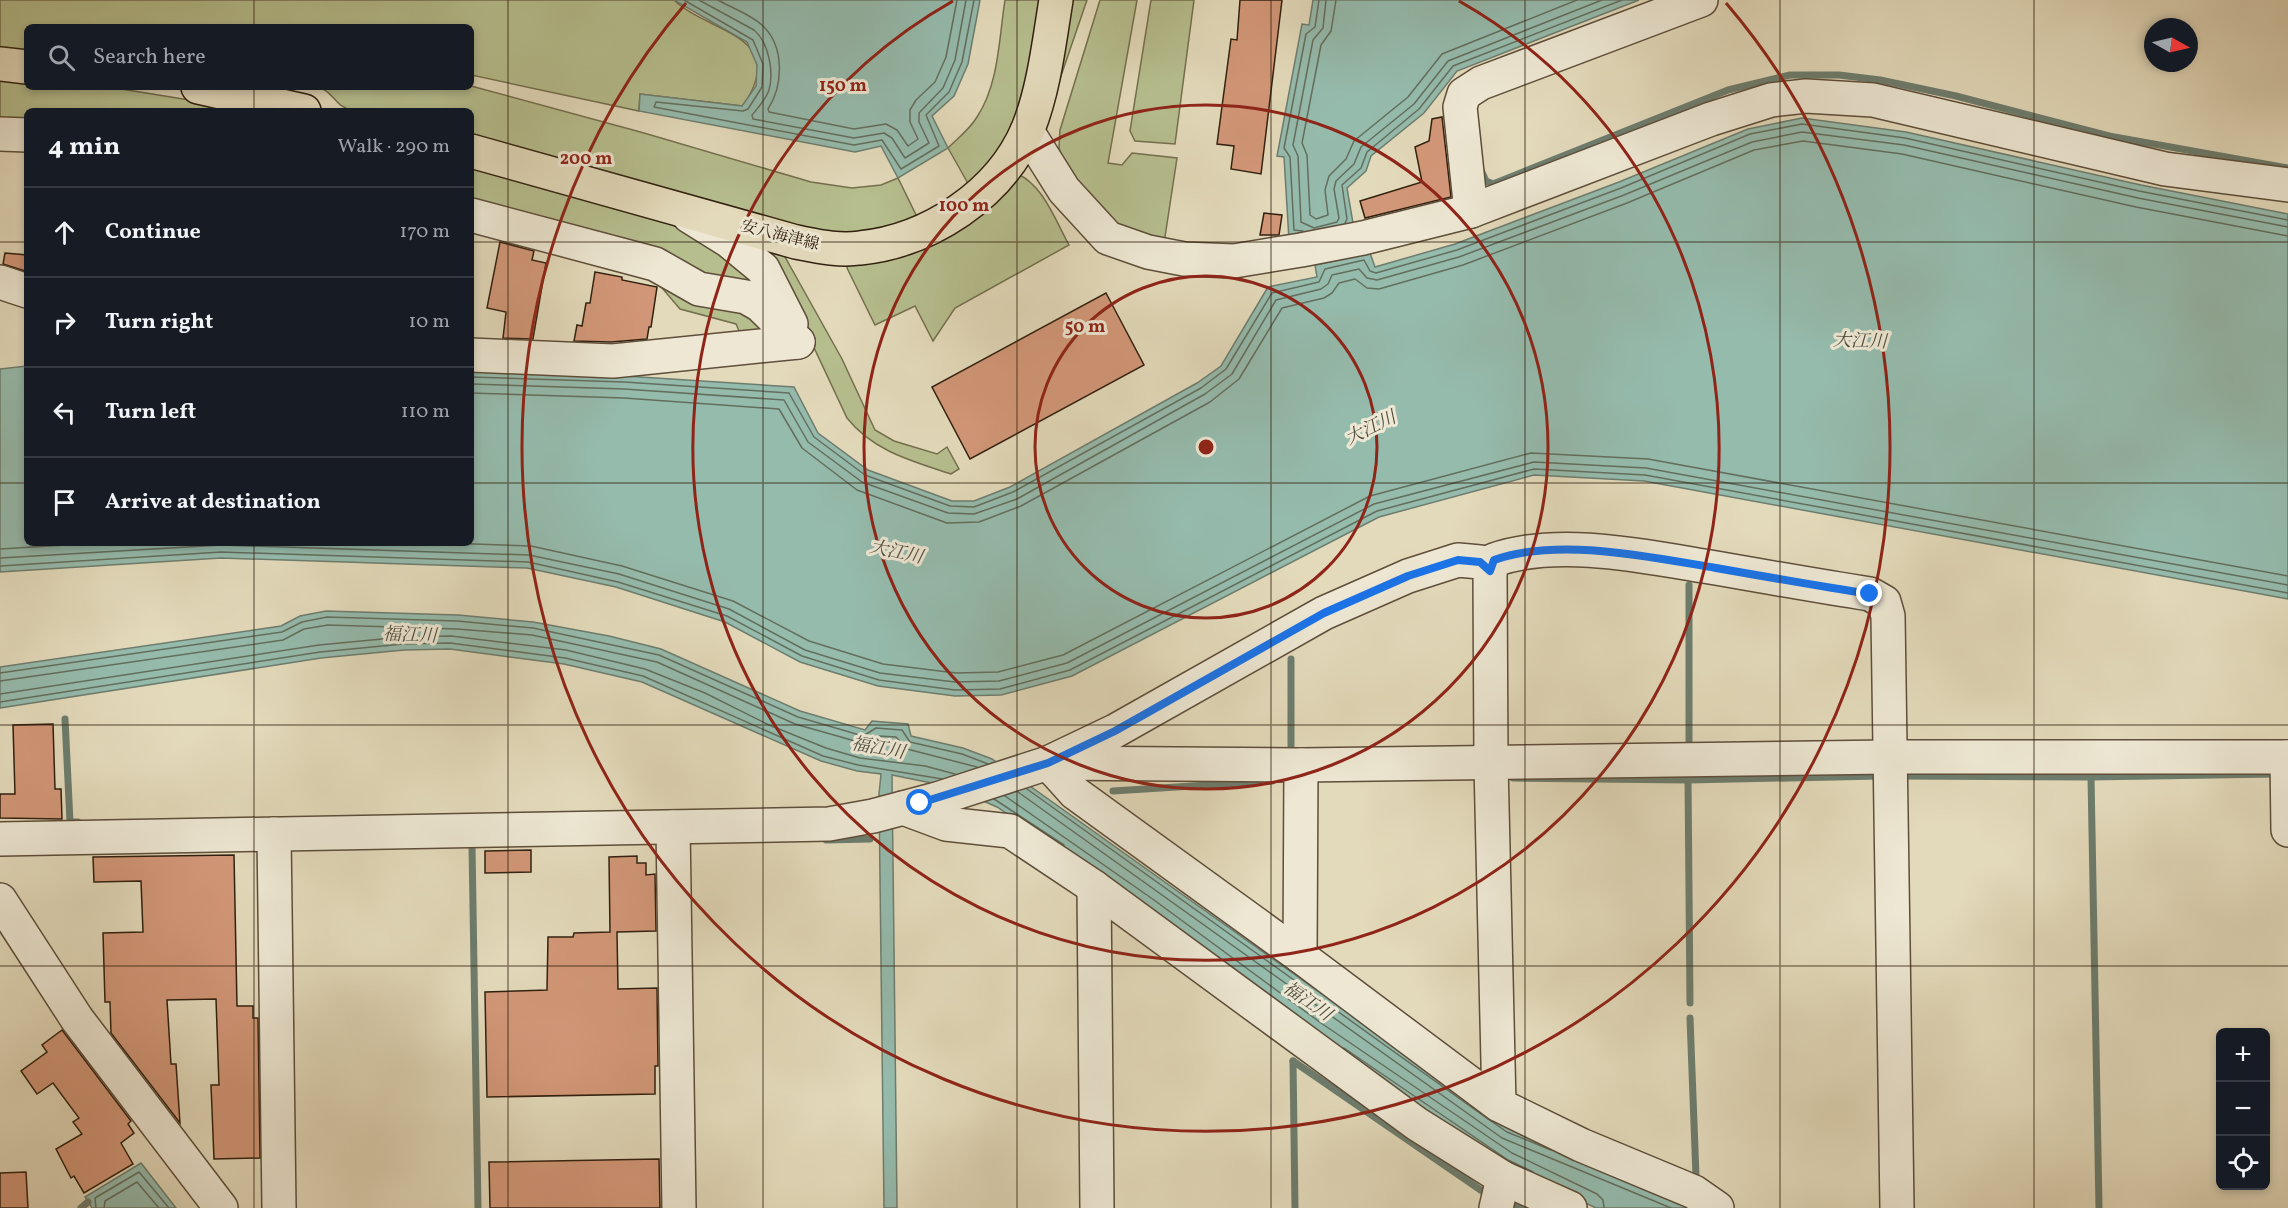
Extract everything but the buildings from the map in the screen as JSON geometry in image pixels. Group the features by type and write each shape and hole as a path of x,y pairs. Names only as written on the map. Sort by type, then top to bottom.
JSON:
{"main road":[{"name":"安八海津線","path":"474,152 796,242 829,248 859,249 889,243 941,222 966,207 988,188 1010,161 1027,131 1045,68 1056,0"},
{"path":"0,64 24,66"},
{"path":"211,90 291,108"}],"street":[{"path":"1471,211 1460,107 1464,94 1481,83 1701,0"},
{"path":"1027,131 1064,190 1108,238 1148,252 1184,259 1234,261 1301,250 1363,238 1471,211 1711,119 1771,100 1806,96 1873,100 1961,118 2165,169 2288,185"},
{"path":"0,134 24,135"},
{"path":"678,209 729,241 763,269 782,303 798,342"},
{"path":"474,216 655,264 699,289 746,297 760,305 798,342"},
{"path":"0,282 24,290"},
{"path":"474,355 613,361 798,342"},
{"path":"1499,1105 1491,764 1490,571 1494,560 1516,552 1582,550 1652,557 1870,594 1884,602 1888,616 1897,1208"},
{"path":"0,839 829,824 937,799 1039,765 1115,731 1324,613 1408,576 1458,560 1480,562 1490,571"},
{"path":"1039,765 1301,774 1491,764 1889,756 2287,757 2288,830"},
{"path":"1039,765 1499,1105 1581,1146 1694,1192 1717,1208"},
{"path":"1300,956 1301,774"},
{"path":"890,811 946,824 1010,831 1094,887 1417,1124 1499,1193 1570,1208"},
{"path":"673,827 679,1208"},
{"path":"274,834 279,1208"},
{"path":"1094,887 1097,1208"},
{"path":"0,900 77,1019 221,1208"}],"shaded area":[{"path":"0,0 674,0 689,11 740,39 751,50 757,64 755,82 743,106 640,94 639,111 474,76 474,24 24,24 24,55 0,53"},
{"path":"1005,0 1044,0 1028,84 1004,146 970,187 948,148 974,121 990,90 997,60"},
{"path":"1071,0 1087,0 1050,108"},
{"path":"1100,0 1137,0 1108,163 1122,165 1132,153 1177,158 1165,237 1170,241 1111,230 1062,162 1059,147 1060,130"},
{"path":"1151,0 1194,0 1175,144 1135,141 1130,131"},
{"path":"0,75 24,78 24,90 128,90 238,108 24,108 24,128 0,127"},
{"path":"474,87 811,182 852,188 881,185 898,178 919,221 838,236 474,141 474,108 345,108 324,90 474,90"},
{"path":"474,165 675,220 751,272 775,311 474,211"},
{"path":"1017,174 1034,186 1041,195 1069,245 955,308 933,341 915,306 875,325 847,268 849,262"},
{"path":"746,242 776,251 785,257 842,359 875,430 894,441 937,454 947,447 959,469 951,474 894,454 857,429 847,418 779,273"},
{"path":"657,282 742,303 765,331 740,333 736,324 680,309"}],"water":[{"path":"674,0 980,0 968,64 954,96 932,116 948,148 898,178 881,146 855,152 639,111 640,94 742,106 756,86 757,65 747,42"},
{"path":"1313,0 1639,0 1457,71 1424,113 1371,156 1366,171 1347,188 1353,223 1349,227 1289,240 1284,157 1277,156 1302,24 1309,25"},
{"name":"大江川","path":"1802,118 1906,132 2141,185 2288,214 2288,599 1644,481 1534,475 1379,517 1072,676 1001,695 955,696 878,686 800,662 725,622 616,587 527,568 221,558 0,572 0,369 24,366 24,546 474,546 474,371 625,376 794,387 818,433 868,470 952,501 974,501 1010,487 1197,383 1221,366 1268,287 1317,277 1315,265 1370,253 1375,267 1455,244 1619,182 1748,129"},
{"name":"福江川","path":"326,611 458,615 533,622 609,636 661,649 800,711 865,730 872,721 908,724 911,736 963,748 992,759 1509,1127 1696,1208 1596,1208 1506,1165 1313,1034 1058,848 997,807 951,787 892,775 897,1208 884,1208 879,794 881,774 857,771 821,761 642,682 564,664 450,649 404,650 321,658 0,708 0,667 281,626 300,616"},
{"path":"141,1163 176,1208 92,1208 85,1197"}],"waterway":[{"path":"1480,168 1486,181 1493,184 1728,90 1790,75 1839,75 1880,80 1956,96 2109,136 2288,168"},
{"path":"1689,585 1689,750"},
{"path":"1291,659 1291,755"},
{"path":"65,719 70,822 78,822"},
{"path":"1899,776 2091,777 2275,774"},
{"path":"1513,778 1688,780 1880,776"},
{"path":"2091,777 2099,1208"},
{"path":"1688,778 1690,1003"},
{"path":"1113,791 1272,781"},
{"path":"826,840 870,839"},
{"path":"472,846 478,1208"},
{"path":"1690,1018 1696,1176"},
{"path":"1293,1061 1485,1193"},
{"path":"1293,1061 1295,1208"},
{"path":"1507,1201 1521,1208"},
{"path":"81,1208 88,1202"}],"route":[{"path":"920,803 1029,767 1048,763 1115,731 1324,613 1408,576 1458,560 1480,562 1490,571 1494,560 1516,552 1582,550 1652,557 1870,594"}]}
